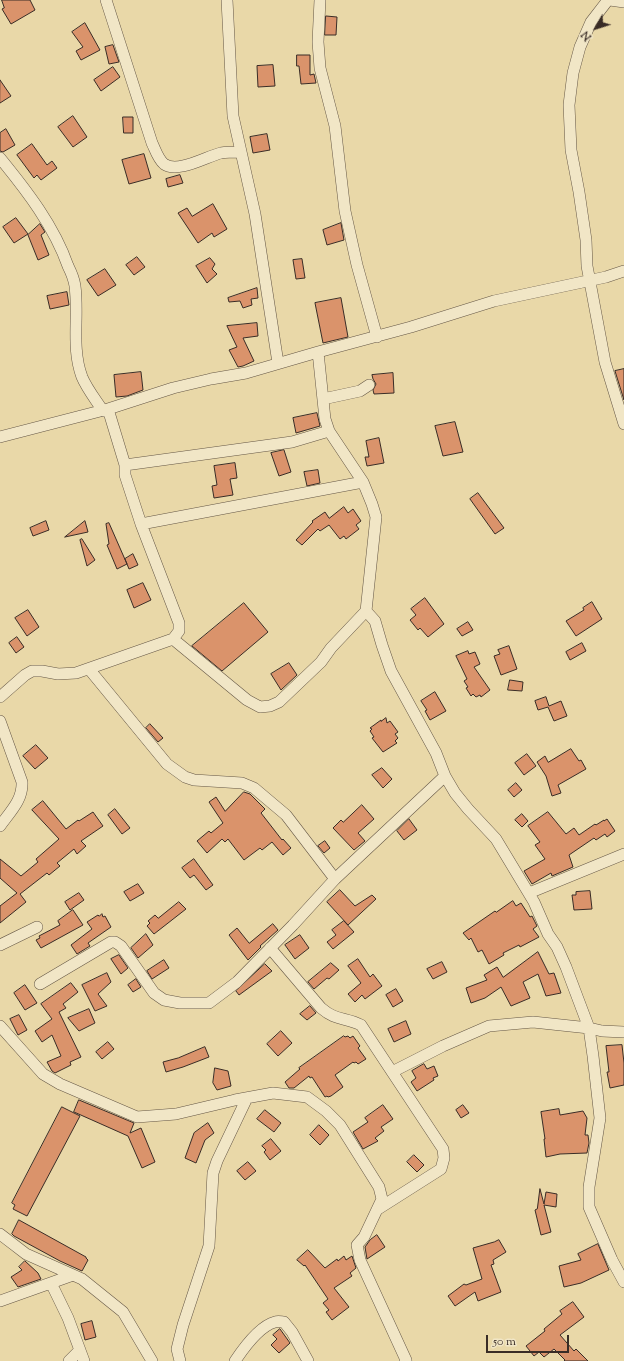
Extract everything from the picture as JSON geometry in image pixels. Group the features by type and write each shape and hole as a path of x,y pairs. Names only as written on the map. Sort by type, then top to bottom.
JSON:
{"street":[{"path":"106,0 152,143 159,158 165,165 174,167 184,166 222,153 240,152"},
{"path":"227,0 233,116 254,214 278,363"},
{"path":"320,0 318,42 320,68 335,126 346,211 354,250 377,337"},
{"path":"624,2 609,0 591,22 580,47 573,73 569,105 571,150 584,224 587,266 605,362 624,424"},
{"path":"0,158 28,194 55,234 63,251 75,285 76,345 78,362 82,376 88,388 105,410 125,465 125,474 141,524 179,622 179,630 173,639 76,674 58,674 32,671 25,675 0,697"},
{"path":"0,437 105,410 173,388 246,373 377,337 494,301 606,277 624,271"},
{"path":"173,639 247,700 260,707 270,706 279,702 289,694 321,662 366,611 376,517 363,482 329,431 325,419 318,352"},
{"path":"323,399 360,391 369,385"},
{"path":"125,465 292,442 329,431"},
{"path":"141,524 363,482"},
{"path":"366,611 375,621 391,671 436,753 444,776 456,794 496,839 529,893 548,934 557,947 566,967 588,1028 593,1056 600,1118 589,1187 588,1207 612,1260 623,1280"},
{"path":"89,669 167,764 181,775 194,780 242,783 254,788 286,815 335,879"},
{"path":"0,721 22,782 23,791 20,799 0,826"},
{"path":"40,984 111,942 115,942 121,946 154,992 164,1000 180,1003 208,1003 237,982 293,925 335,879 444,776"},
{"path":"529,893 624,854"},
{"path":"0,945 37,927"},
{"path":"270,948 321,1008 330,1015 339,1019 352,1020 361,1025 443,1149 444,1158 440,1169 378,1209"},
{"path":"392,1072 443,1046 489,1026 533,1022 602,1031 624,1032"},
{"path":"0,1026 43,1074 60,1084 137,1117 176,1114 273,1093 307,1097 326,1111 340,1125 379,1187 382,1199 364,1237 357,1245 360,1260 406,1360 405,1361"},
{"path":"180,1361 177,1349 183,1325 209,1246 213,1173 217,1161 247,1098"},
{"path":"0,1234 26,1254 82,1279 123,1312 152,1361"},
{"path":"0,1301 73,1275"},
{"path":"51,1283 68,1318 82,1356 69,1361"},
{"path":"235,1361 252,1339 268,1326 276,1322 284,1322 292,1332 308,1361"}],"building":[{"path":"2,0 30,0 35,10 11,24 2,9 4,8"},
{"path":"326,16 337,17 336,35 325,35"},
{"path":"85,23 100,50 81,60 76,51 83,47 72,32"},
{"path":"113,45 119,62 109,64 105,47"},
{"path":"297,55 310,55 310,75 314,74 316,83 301,84 299,66 297,66"},
{"path":"273,65 275,86 258,87 257,66"},
{"path":"113,67 120,77 101,91 94,80"},
{"path":"0,80 11,96 0,103"},
{"path":"73,116 87,137 73,147 58,127"},
{"path":"123,117 133,117 133,133 124,133"},
{"path":"6,129 15,145 3,152 0,151 0,133"},
{"path":"267,134 270,150 253,153 250,137"},
{"path":"32,144 47,165 52,161 57,168 41,180 37,175 34,178 17,155"},
{"path":"144,154 151,178 129,184 122,160"},
{"path":"180,175 183,183 168,187 166,179"},
{"path":"213,204 227,229 214,237 212,233 198,243 178,213 187,208 192,216"},
{"path":"16,218 28,234 14,243 3,227"},
{"path":"341,223 344,240 327,245 323,230"},
{"path":"40,224 45,232 41,235 49,255 38,260 28,235"},
{"path":"137,257 145,267 134,275 126,265"},
{"path":"210,258 215,264 212,269 217,274 207,283 196,266"},
{"path":"302,259 305,278 296,279 293,260"},
{"path":"105,269 116,285 98,296 87,280"},
{"path":"257,288 258,298 251,299 252,305 243,308 240,301 229,302 228,298"},
{"path":"67,292 69,305 50,309 47,296"},
{"path":"341,298 348,337 323,343 315,303"},
{"path":"257,323 258,336 243,338 254,361 238,367 229,350 237,347 227,326"},
{"path":"624,369 624,400 615,371"},
{"path":"141,372 143,390 127,396 116,397 114,375"},
{"path":"393,373 394,393 374,394 373,390 376,384 372,375"},
{"path":"317,413 320,426 296,433 293,418"},
{"path":"455,422 463,452 443,456 435,426"},
{"path":"379,438 384,463 367,466 365,457 369,457 366,441"},
{"path":"284,450 291,472 279,476 271,453"},
{"path":"235,463 237,478 230,479 233,495 214,498 212,486 217,485 214,466"},
{"path":"318,470 320,483 307,486 304,472"},
{"path":"478,493 504,528 495,534 470,499"},
{"path":"344,507 348,513 353,509 361,521 356,525 359,529 346,539 344,536 340,539 329,525 320,531 318,529 302,545 296,540 313,522 312,521 325,512 329,518"},
{"path":"46,521 49,530 33,536 30,528"},
{"path":"85,521 88,532 65,537"},
{"path":"109,523 127,564 117,569 107,545 109,544 106,524"},
{"path":"82,539 95,560 87,566 80,540"},
{"path":"133,554 138,565 129,569 125,559"},
{"path":"143,583 151,600 134,608 127,590"},
{"path":"425,598 444,624 428,637 420,628 418,630 410,620 416,615 411,609"},
{"path":"592,602 602,619 576,636 566,621 584,610 583,608"},
{"path":"244,603 268,632 222,671 192,646"},
{"path":"28,610 39,627 27,636 15,618"},
{"path":"468,622 473,630 462,636 457,629"},
{"path":"17,637 24,647 16,653 9,643"},
{"path":"582,643 586,651 570,660 566,652"},
{"path":"509,646 517,669 501,675 494,656 500,654 498,650"},
{"path":"468,651 469,654 475,652 480,664 474,667 490,690 481,697 480,695 476,697 473,694 471,696 466,688 468,687 464,681 467,679 456,656"},
{"path":"289,663 297,675 281,690 271,674"},
{"path":"510,680 523,682 522,691 508,690"},
{"path":"435,692 446,711 430,720 425,711 427,710 421,701"},
{"path":"546,697 549,706 561,701 567,716 554,721 548,707 538,710 535,701"},
{"path":"386,718 387,723 390,721 398,732 395,734 398,738 395,741 397,743 383,752 372,738 374,737 370,731 372,729 370,728"},
{"path":"150,724 163,738 158,742 146,728"},
{"path":"36,745 48,758 35,769 23,756"},
{"path":"571,749 579,761 581,760 586,769 558,785 561,793 552,796 546,776 537,762 545,756 548,762"},
{"path":"527,754 536,766 524,775 515,763"},
{"path":"382,768 392,779 383,788 372,775"},
{"path":"516,783 522,790 514,797 508,790"},
{"path":"244,792 250,794 265,809 261,813 282,840 283,839 291,848 283,855 272,842 262,850 260,848 244,860 228,839 225,842 222,839 207,853 197,841 209,831 211,833 223,823 209,802 216,797 225,811"},
{"path":"43,801 66,829 78,820 79,821 93,812 103,826 81,841 86,846 77,854 74,849 57,863 60,866 49,875 47,873 20,894 26,902 0,923 0,906 17,893 0,878 0,859 21,876 38,862 36,859 59,839 32,810"},
{"path":"362,805 374,819 358,833 365,841 354,850 333,828 341,820 343,822"},
{"path":"115,809 130,828 122,834 108,815"},
{"path":"548,812 566,834 574,828 579,835 595,824 596,825 607,819 615,831 607,837 605,834 596,840 594,838 569,855 573,867 552,876 551,873 532,884 524,871 545,859 535,845 540,842 528,826"},
{"path":"522,814 528,821 522,827 515,820"},
{"path":"409,819 417,830 404,840 397,831"},
{"path":"325,841 330,848 324,853 318,846"},
{"path":"194,859 213,885 206,890 194,875 190,878 182,868"},
{"path":"138,884 144,893 130,901 124,892"},
{"path":"340,890 355,906 372,895 376,899 348,925 327,902"},
{"path":"590,891 592,909 574,910 572,895 576,895 576,892"},
{"path":"79,893 84,900 70,910 65,902"},
{"path":"513,901 516,906 521,903 530,917 532,916 537,926 533,929 539,937 520,947 519,945 503,953 504,955 489,964 482,950 478,952 471,938 469,940 463,933 495,911 496,912"},
{"path":"179,902 186,909 154,934 147,926 150,923 148,921 155,915 158,918"},
{"path":"73,910 83,925 41,948 36,940 40,938 39,936 60,925 58,921"},
{"path":"102,914 103,917 105,916 111,927 88,943 90,946 77,954 71,945 92,929 87,922"},
{"path":"344,921 354,932 333,949 327,942 336,935 332,930"},
{"path":"273,924 278,930 260,946 261,947 248,960 229,935 237,928 249,943"},
{"path":"146,934 153,945 138,958 131,948"},
{"path":"300,935 309,948 295,959 285,945"},
{"path":"538,952 549,974 554,973 561,993 546,996 538,974 523,982 530,998 511,1006 501,987 485,998 471,1003 466,988 487,980 484,975 497,967 503,977"},
{"path":"119,955 128,968 121,974 111,959"},
{"path":"358,959 370,977 373,974 382,986 365,999 362,995 355,1002 348,994 361,983 348,966"},
{"path":"164,960 169,968 152,979 147,971"},
{"path":"442,962 447,972 433,979 427,969"},
{"path":"331,963 339,970 314,989 308,982"},
{"path":"265,964 272,971 239,995 236,991"},
{"path":"107,973 111,982 98,994 107,1006 95,1011 82,985"},
{"path":"136,979 141,987 133,992 128,985"},
{"path":"71,983 78,992 63,1004 66,1008 59,1012 81,1057 70,1062 71,1065 55,1073 52,1071 47,1062 61,1056 52,1035 42,1042 35,1031 52,1019 41,1004"},
{"path":"25,985 37,1003 25,1010 14,993"},
{"path":"396,989 403,1001 393,1007 386,995"},
{"path":"310,1006 316,1013 307,1020 300,1014"},
{"path":"89,1009 95,1023 79,1031 68,1018"},
{"path":"19,1015 27,1030 18,1035 10,1019"},
{"path":"406,1021 411,1034 394,1042 388,1029"},
{"path":"281,1031 292,1043 278,1056 267,1044"},
{"path":"344,1036 348,1036 350,1038 353,1036 360,1046 358,1048 366,1059 358,1064 353,1062 335,1075 343,1087 331,1096 325,1097 312,1077 310,1078 309,1076 294,1088 289,1088 285,1082 300,1069 299,1068"},
{"path":"108,1042 114,1049 102,1059 96,1052"},
{"path":"622,1045 624,1085 610,1088 607,1072 609,1072 606,1046"},
{"path":"205,1047 209,1057 166,1072 163,1062 178,1058"},
{"path":"424,1064 427,1069 434,1066 438,1076 433,1078 434,1080 417,1091 411,1082 416,1078 412,1071"},
{"path":"215,1068 228,1071 231,1086 217,1090 213,1083"},
{"path":"79,1100 134,1123 130,1133 141,1128 155,1162 142,1168 128,1136 74,1112"},
{"path":"383,1105 393,1119 381,1127 384,1131 375,1138 378,1141 363,1149 353,1132 368,1122 365,1118"},
{"path":"463,1105 469,1113 461,1118 456,1110"},
{"path":"62,1107 80,1116 27,1216 13,1209 15,1205 12,1203"},
{"path":"559,1109 560,1115 583,1111 587,1118 585,1135 588,1135 589,1143 587,1153 560,1154 546,1157 541,1112"},
{"path":"265,1110 281,1123 274,1132 257,1119"},
{"path":"208,1123 214,1133 205,1140 196,1163 185,1158 194,1133"},
{"path":"319,1125 329,1135 320,1145 310,1135"},
{"path":"271,1139 281,1151 270,1160 264,1152 266,1150 262,1146"},
{"path":"414,1155 424,1165 417,1172 407,1162"},
{"path":"248,1162 256,1171 245,1180 237,1171"},
{"path":"540,1189 544,1204 546,1192 557,1194 556,1207 544,1205 551,1232 541,1235 535,1210 537,1209"},
{"path":"19,1220 86,1257 88,1260 82,1271 14,1236 12,1234"},
{"path":"377,1235 385,1247 367,1259 365,1247 370,1240"},
{"path":"499,1240 506,1252 493,1260 494,1264 491,1265 501,1292 478,1301 475,1292 455,1306 448,1296 464,1284 466,1285 482,1279 473,1248"},
{"path":"598,1244 609,1270 581,1283 564,1287 559,1266 581,1260 578,1254"},
{"path":"308,1250 325,1268 337,1259 338,1261 344,1256 346,1260 352,1256 356,1268 350,1273 352,1276 334,1288 349,1307 332,1320 326,1312 329,1310 323,1303 328,1299 305,1265 304,1266 297,1260"},
{"path":"25,1261 38,1273 41,1279 18,1287 11,1277 22,1270 19,1267"},
{"path":"573,1302 584,1317 560,1335 574,1351 576,1349 588,1361 564,1361 565,1360 554,1349 544,1357 539,1352 534,1356 526,1346 545,1331 544,1329 562,1314 560,1311"},
{"path":"92,1321 96,1337 85,1340 81,1324"},
{"path":"280,1329 290,1343 279,1353 271,1345 277,1339 273,1335"}]}
